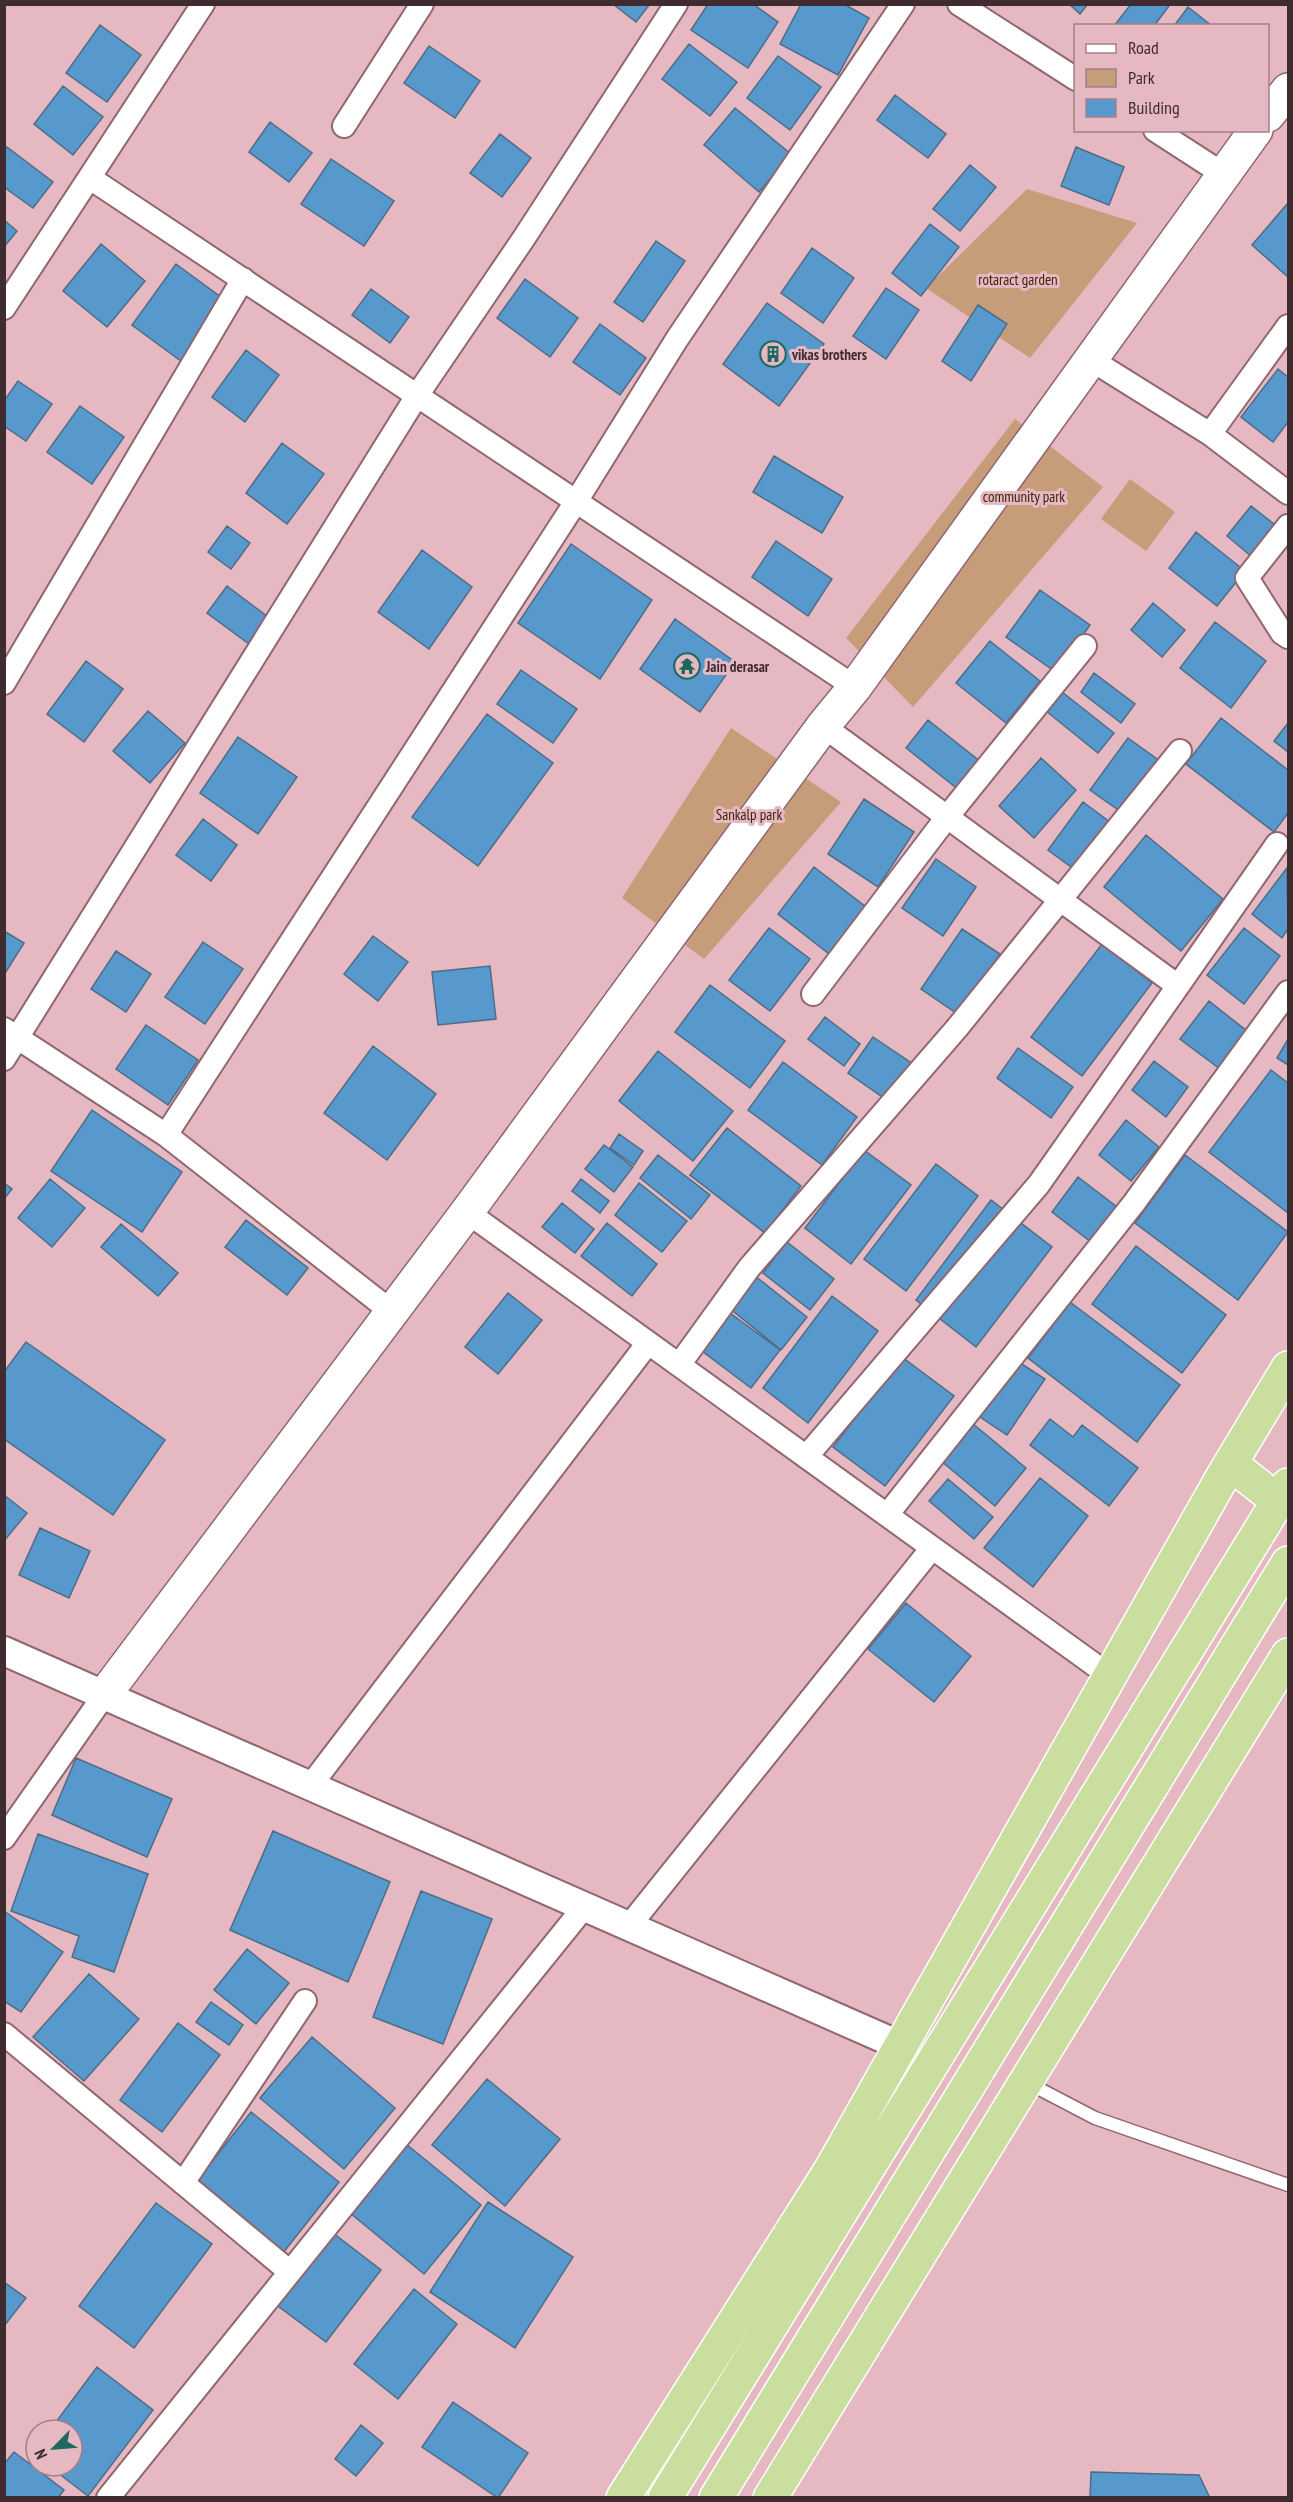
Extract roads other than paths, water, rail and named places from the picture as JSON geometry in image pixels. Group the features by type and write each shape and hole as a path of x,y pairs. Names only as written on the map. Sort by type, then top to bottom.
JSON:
{"highway":[{"path":"623,2498 830,2171 1231,1464 1288,1368"},
{"path":"665,2498 1283,1493 1231,1464"},
{"path":"716,2498 1288,1563"},
{"path":"770,2498 1288,1655"}],"main road":[{"path":"1269,114 1288,90"},
{"path":"105,1694 467,1212 823,726 855,687 1254,132"}],"street":[{"path":"4,308 203,4"},
{"path":"344,126 422,4"},
{"path":"4,1059 12,1033 418,394 524,238 676,4"},
{"path":"166,1135 578,500 676,339 903,4"},
{"path":"969,7 1074,78"},
{"path":"1158,132 1223,174"},
{"path":"90,178 578,500 855,687"},
{"path":"4,684 243,279"},
{"path":"1210,434 1288,326"},
{"path":"1090,359 1210,434 1288,493"},
{"path":"1288,526 1247,578 1282,633 1288,637"},
{"path":"813,994 947,817 1085,646"},
{"path":"823,726 1178,986"},
{"path":"679,1365 749,1268 957,1028 1180,751"},
{"path":"806,1457 1039,1184 1277,844"},
{"path":"887,1515 1134,1203 1288,992"},
{"path":"12,1033 166,1135 392,1312"},
{"path":"467,1212 1110,1677"},
{"path":"310,1785 648,1343"},
{"path":"628,1926 932,1548"},
{"path":"4,1651 901,2046"},
{"path":"4,1838 105,1694"},
{"path":"108,2498 585,1906"},
{"path":"183,2182 304,2001"},
{"path":"4,2034 290,2271"}],"lane":[{"path":"1026,2082 1095,2118 1288,2185"}],"place":[{"name":"vikas brothers","path":"773,354"},
{"name":"Jain derasar","path":"687,666"}],"park label":[{"name":"rotaract garden","path":"1018,279"},
{"name":"community park","path":"1024,496"},
{"name":"Sankalp park","path":"749,814"}]}
